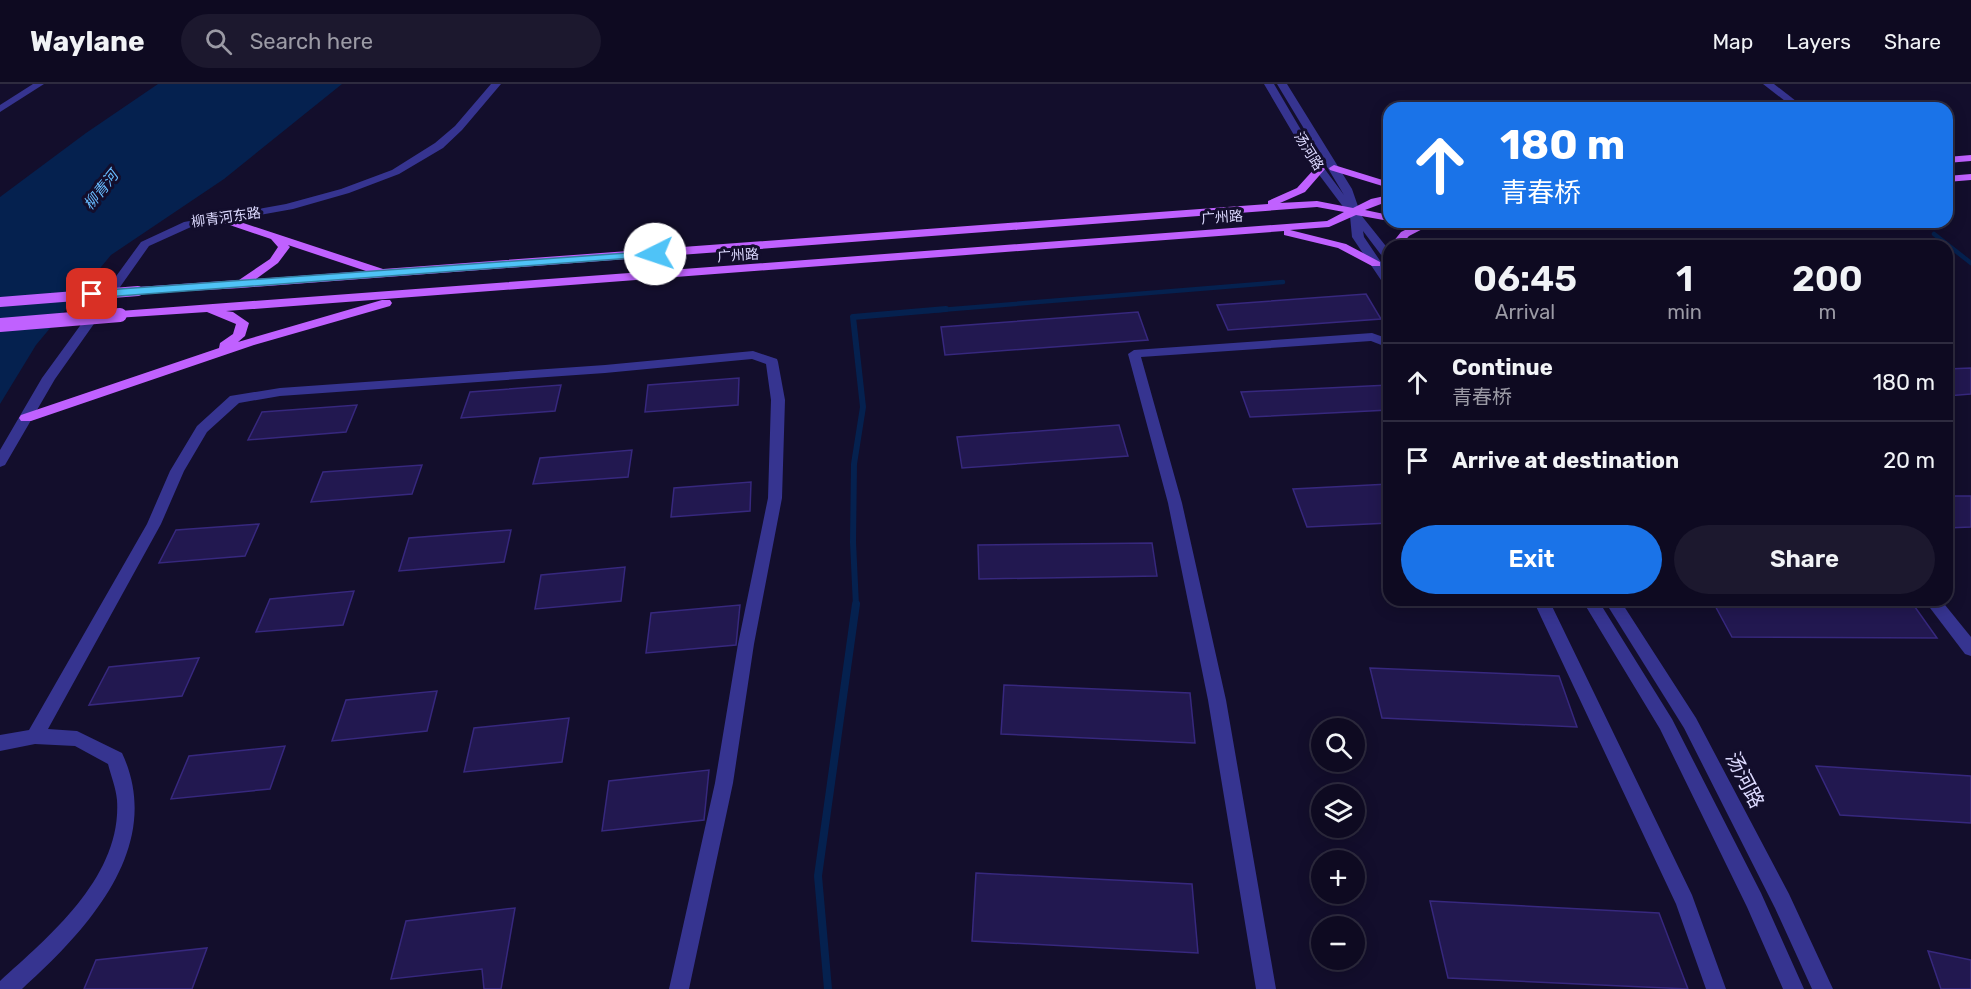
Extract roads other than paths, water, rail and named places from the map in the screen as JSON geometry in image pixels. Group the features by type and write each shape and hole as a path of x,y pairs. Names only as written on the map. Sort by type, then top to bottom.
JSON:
{"main road":[{"path":"1953,160 1971,158"},
{"path":"1334,168 1383,183"},
{"path":"1254,209 1287,198 1301,190 1320,169"},
{"path":"1953,178 1971,177"},
{"name":"广州路","path":"0,325 1329,224 1355,213 1377,199 1383,198"},
{"name":"广州路","path":"0,302 1317,204 1383,217"},
{"path":"219,218 390,274"},
{"path":"1400,240 1405,234 1418,228"},
{"path":"1258,230 1303,236 1342,246 1376,264"},
{"path":"241,284 274,261 284,247 276,238"},
{"path":"26,418 211,354 304,325 422,294"},
{"path":"201,310 228,315 243,323 238,336 211,354"}],"street":[{"path":"0,110 39,84"},
{"name":"柳青河东路","path":"0,462 49,378 145,244 164,231 185,223 264,212 338,194 387,178 433,152 467,122 496,84"},
{"name":"汤河路","path":"1269,84 1334,191 1355,213 1383,250"},
{"name":"汤河路","path":"1282,84 1347,189 1355,213 1358,237 1383,275"},
{"path":"1768,84 1792,102"},
{"path":"1266,989 1217,700 1175,502 1134,354 1372,337 1383,342"},
{"path":"35,736 154,524 177,471 202,429 234,399 280,392 605,369 753,355 772,362 778,400 775,498 746,644 724,783 679,989"},
{"path":"1544,606 1685,902 1716,989"},
{"path":"1594,606 1666,724 1755,900 1794,989"},
{"name":"汤河路","path":"1616,606 1690,723 1782,901 1823,989"},
{"path":"1937,606 1971,649"},
{"path":"0,743 35,736 77,739 116,759 126,804 119,847 99,893 46,954 7,989"}],"water":[{"name":"柳青河","path":"158,84 342,84 224,179 111,255 36,345 0,404 0,197 86,133"}],"waterway":[{"path":"1934,234 1942,240"},
{"path":"1953,249 1971,263"},
{"path":"928,311 1283,282"},
{"path":"856,605 853,542 854,464 863,407 853,317 946,309"},
{"path":"828,989 818,876 856,605"}]}
